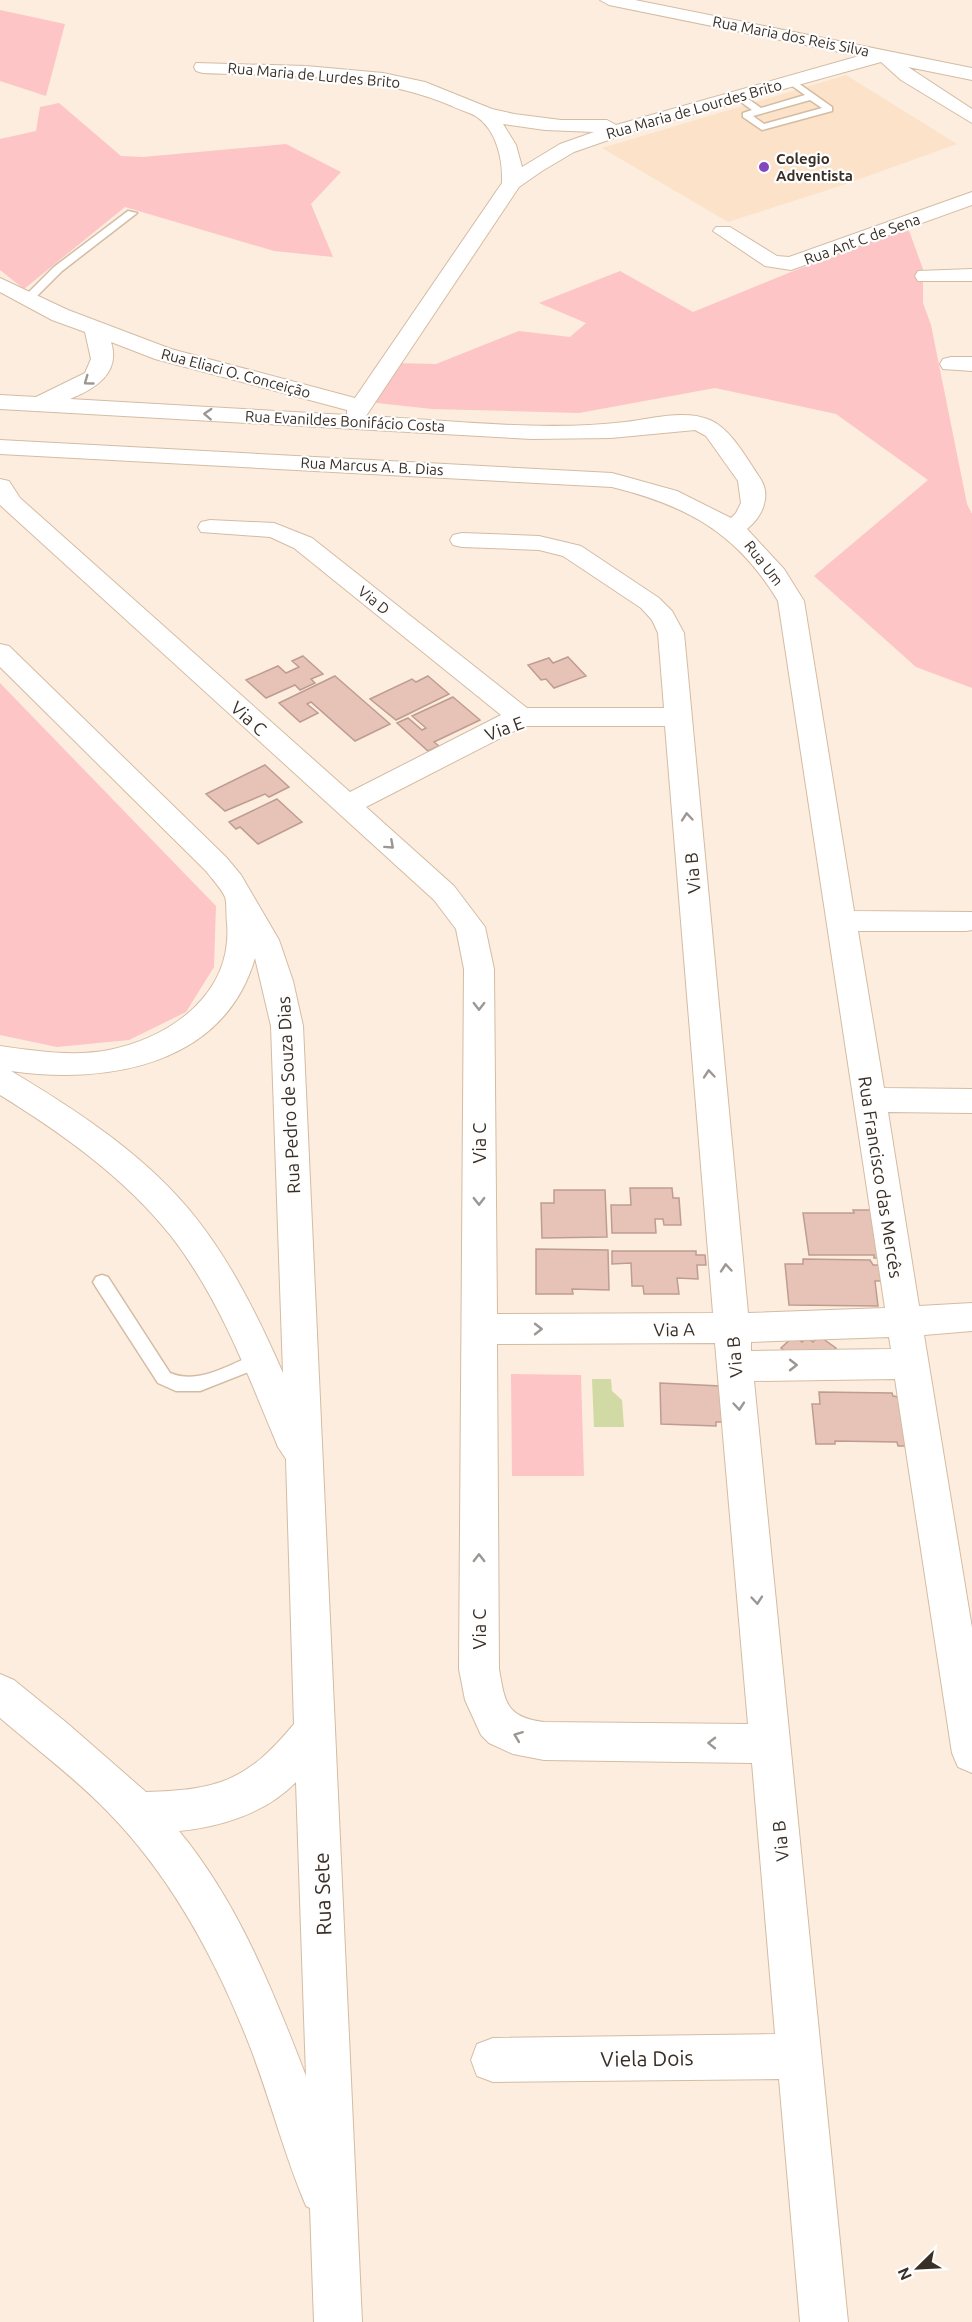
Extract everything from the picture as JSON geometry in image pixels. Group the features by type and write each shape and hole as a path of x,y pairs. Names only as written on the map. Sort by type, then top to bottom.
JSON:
{"street":[{"name":"Rua Maria dos Reis Silva","path":"609,0 972,74"},
{"name":"Rua Maria de Lourdes Brito","path":"356,414 512,183 567,148 633,125 884,55"},
{"path":"884,55 908,76 972,117"},
{"name":"Rua Maria de Lurdes Brito","path":"204,67 388,80 436,91 483,113 534,123 633,125"},
{"path":"483,113 507,140 512,154 512,183"},
{"name":"Rua Ant C de Sena","path":"723,231 772,262 791,264 972,198"},
{"path":"926,276 972,275"},
{"name":"Rua Eliaci O. Conceição","path":"0,284 96,330 356,414"},
{"path":"33,404 82,386 97,374 104,359 103,347 96,330"},
{"name":"Rua Evanildes Bonifácio Costa","path":"0,402 356,414 567,432 644,429 689,422 714,431 750,481 753,503 747,517 733,528"},
{"name":"Rua Marcus A. B. Dias","path":"0,447 583,477 642,487 676,498 707,512 733,528"},
{"name":"Via C","path":"0,486 11,503 451,901 470,927 477,950 479,969 479,1669 484,1700 497,1724 518,1739 544,1741 770,1744"},
{"name":"Via D","path":"210,526 274,530 303,543 521,717"},
{"name":"Rua Um","path":"733,528 764,559 791,601"},
{"name":"Via B","path":"462,540 539,543 572,551 650,603 663,616 671,633 731,1327 801,2056 824,2322"},
{"name":"Rua Francisco das Mercês","path":"791,601 972,1753"},
{"name":"Rua Pedro de Souza Dias","path":"0,652 216,864 238,891 260,929 273,960 282,991 287,1026 304,1466"},
{"name":"Via E","path":"346,806 521,717 678,717"},
{"path":"0,1058 42,1064 83,1065 128,1058 171,1042 204,1018 229,988 242,953 243,928 238,891"},
{"path":"841,921 966,921"},
{"path":"0,1080 51,1111 117,1160 161,1202 202,1252 236,1309 304,1466"},
{"path":"868,1100 972,1101"},
{"name":"Via A","path":"480,1329 690,1329 904,1323 972,1317"},
{"path":"735,1366 910,1364"},
{"name":"Rua Sete","path":"304,1466 338,2322"},
{"path":"0,1693 137,1813 186,1877 221,1933 252,1995 291,2095 334,2226"},
{"path":"137,1813 178,1813 215,1808 256,1790 293,1760 316,1729"},
{"name":"Viela Dois","path":"493,2060 801,2056"}],"lane":[{"path":"791,81 813,96 829,109 762,127 746,116 813,96"},
{"path":"737,95 760,111"},
{"path":"28,299 58,269 132,213"},
{"path":"102,1282 164,1378 175,1385 196,1386 260,1360"}],"shaded area":[{"path":"0,10 65,24 46,96 0,81"},
{"name":"Colegio Adventista","path":"846,75 957,144 843,185 728,222 602,148"},
{"path":"59,103 121,156 143,157 286,144 341,172 311,204 333,257 274,251 125,207 24,289 0,270 0,139 36,131 40,107"},
{"path":"908,228 923,269 923,303 931,325 967,504 972,514 972,688 916,667 814,576 928,480 836,414 715,388 579,413 432,409 359,401 394,363 436,364 519,331 570,337 586,323 539,303 620,271 693,312"},
{"path":"0,683 216,906 214,967 186,1012 129,1040 57,1047 0,1035"},
{"path":"511,1374 581,1375 584,1476 512,1476"},
{"path":"592,1379 611,1379 612,1391 622,1400 624,1427 594,1427"}],"building":[{"path":"303,656 323,674 311,679 315,683 300,690 295,685 266,698 246,680 278,666 286,673 299,667 292,661"},
{"path":"568,657 586,676 554,688 546,679 541,680 528,665 549,658 553,663"},
{"path":"335,676 390,724 355,741 311,702 307,704 318,713 300,722 279,703"},
{"path":"428,676 449,694 396,720 370,699 412,679 416,682"},
{"path":"453,697 480,720 434,742 439,746 428,751 397,723 408,718 422,730 426,728 412,716"},
{"path":"265,765 289,787 269,797 265,794 225,811 206,794"},
{"path":"277,799 302,822 258,844 240,827 236,829 229,822"},
{"path":"630,1188 672,1188 673,1198 679,1198 681,1225 664,1225 663,1219 655,1219 656,1233 612,1233 611,1205 631,1205"},
{"path":"554,1190 605,1190 607,1237 542,1238 541,1203 554,1203"},
{"path":"853,1210 872,1210 880,1258 874,1258 874,1255 809,1255 803,1213 854,1213"},
{"path":"536,1249 608,1250 609,1290 572,1289 573,1294 536,1294"},
{"path":"612,1251 696,1251 696,1255 705,1255 706,1265 697,1265 698,1279 677,1278 679,1294 644,1294 643,1286 632,1286 631,1263 612,1264"},
{"path":"803,1259 870,1260 873,1265 881,1265 883,1281 875,1281 878,1306 789,1305 785,1264 803,1264"},
{"path":"794,1336 802,1342 807,1338 813,1342 819,1336 836,1348 822,1360 798,1362 781,1348"},
{"path":"660,1383 720,1386 722,1422 716,1422 716,1426 661,1424"},
{"path":"819,1392 892,1393 893,1396 899,1397 906,1446 898,1446 897,1442 835,1441 835,1444 816,1444 812,1404 820,1404"}],"place":[{"name":"Colegio Adventista","path":"764,167"}]}
